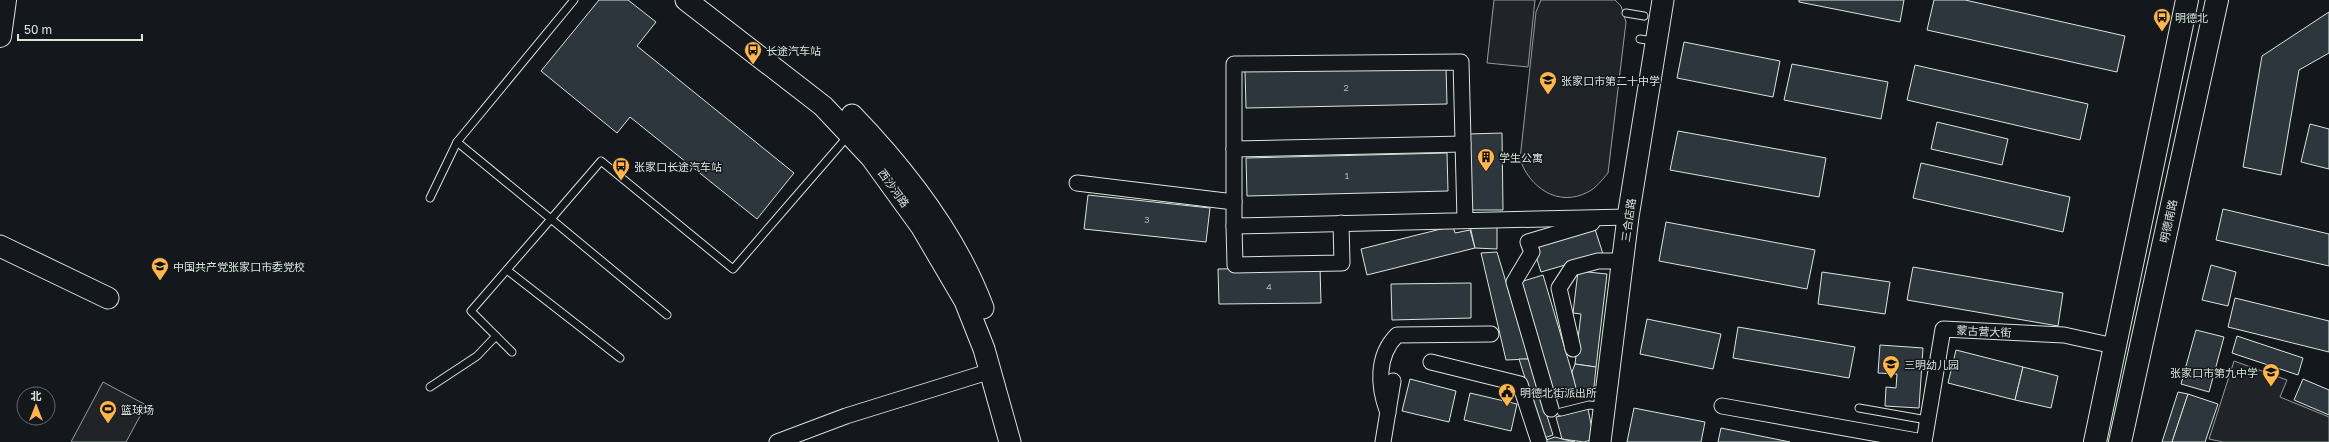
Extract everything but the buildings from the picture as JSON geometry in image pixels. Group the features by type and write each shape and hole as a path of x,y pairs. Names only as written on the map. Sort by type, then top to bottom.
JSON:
{"main road":[{"path":"0,36 5,0"},
{"path":"2095,442 2187,0"},
{"name":"明德南路","path":"2120,442 2217,0"},
{"path":"2169,83 2197,89"}],"street":[{"name":"西沙河路","path":"686,0 823,106 880,144 921,195 957,253 980,301 1002,358 1026,442"},
{"name":"西沙河路","path":"708,0 832,96 854,128 871,157 922,226 965,301 984,349 1010,442"},
{"name":"三合店路","path":"1600,442 1649,40 1663,0"},
{"path":"1341,224 1342,263 1235,265 1234,64 1461,62 1465,220"},
{"path":"1234,149 1463,144"},
{"path":"1077,183 1234,202"},
{"path":"1234,226 1628,217"},
{"path":"1545,218 1545,237"},
{"path":"1556,411 1514,282 1532,252 1528,242 1592,223"},
{"path":"0,246 108,298"},
{"path":"1573,349 1559,288 1572,268 1598,261 1622,261"},
{"name":"蒙古营大街","path":"1923,442 1943,329 2064,335 2114,346"},
{"path":"1388,412 1381,395 1381,369 1390,342 1397,335 1491,334"},
{"path":"1431,362 1520,384 1539,442"},
{"path":"777,442 846,416 991,371"},
{"path":"1383,442 1393,381"},
{"path":"1722,406 1923,442"}],"lane":[{"path":"430,198 457,142 574,0"},
{"path":"1626,12 1644,16"},
{"path":"512,352 471,311 601,161 733,269 854,128"},
{"path":"457,142 667,315"},
{"path":"507,270 620,358"},
{"path":"430,387 477,356 496,336"},
{"path":"1556,411 1588,405 1605,406"},
{"path":"1859,408 1927,420"}],"shaded area":[{"path":"1494,0 1535,0 1528,67 1487,63"},
{"path":"1541,0 1615,0 1621,6 1626,22 1608,173 1599,184 1588,192 1566,198 1546,192 1538,186 1524,169 1520,159 1536,12"},
{"path":"2234,361 2287,380 2280,397 2329,417 2329,442 2223,442 2209,439"},
{"name":"篮球场","path":"103,382 146,405 126,442 71,442"}],"place":[{"name":"明德北","path":"2162,32"},
{"name":"长途汽车站","path":"753,65"},
{"name":"张家口市第二十中学","path":"1548,95"},
{"name":"学生公寓","path":"1486,172"},
{"name":"张家口长途汽车站","path":"621,181"},
{"name":"中国共产党张家口市委党校","path":"160,281"},
{"name":"三明幼儿园","path":"1891,379"},
{"name":"张家口市第九中学","path":"2271,387"},
{"name":"明德北街派出所","path":"1507,407"},
{"name":"篮球场","path":"108,424"}]}
